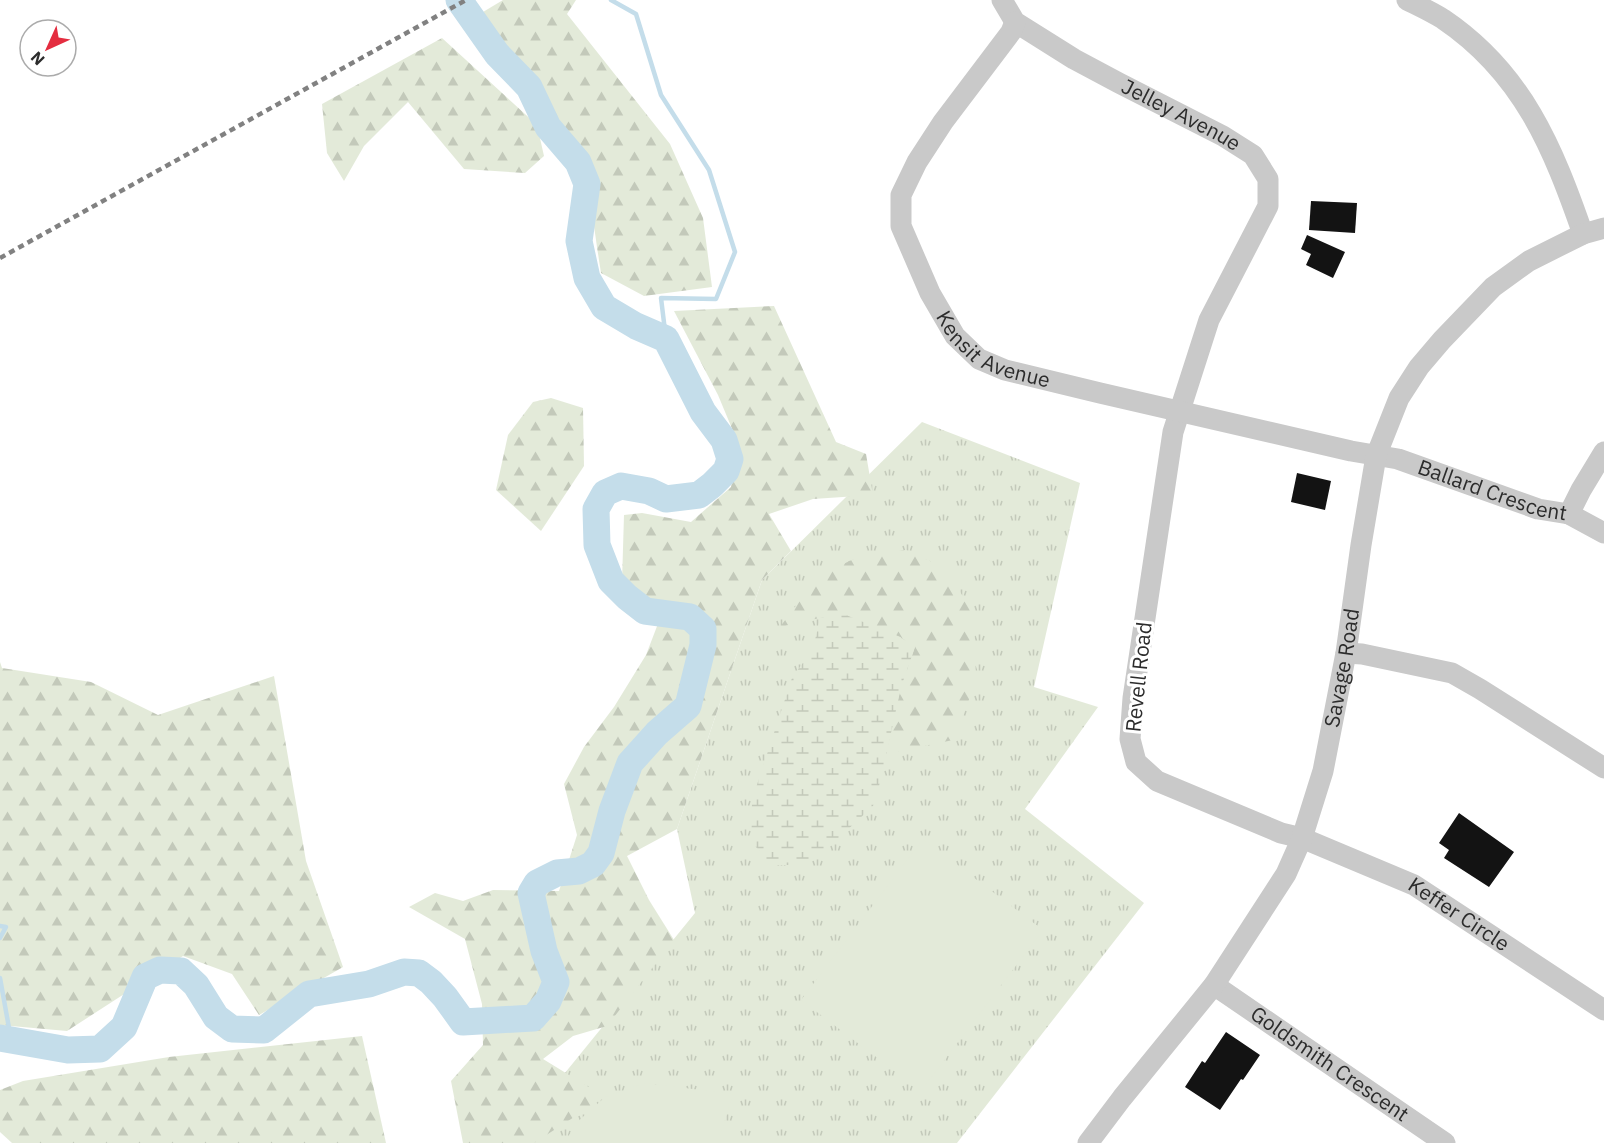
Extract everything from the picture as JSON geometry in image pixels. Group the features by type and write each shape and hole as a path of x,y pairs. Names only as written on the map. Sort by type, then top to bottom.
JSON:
{"street":[{"name":"Jelley Avenue","path":"1002,0 1015,22 1110,79 1223,136 1253,155 1268,179 1268,206 1209,320 1180,411"},
{"path":"1407,0 1443,19 1468,39 1495,63 1519,91 1552,154 1572,199 1583,234"},
{"name":"Kensit Avenue","path":"1015,22 1011,32 943,122 917,162 901,195 901,226 911,253 930,293 955,336 979,359 1005,370 1376,456"},
{"name":"Savage Road","path":"1090,1142 1122,1098 1214,985 1286,873 1302,838 1323,771 1346,653 1376,456 1398,398 1419,367 1464,315 1493,287 1529,261 1583,234 1604,228"},
{"name":"Revell Road","path":"1180,411 1173,432 1133,698 1130,739 1136,762 1157,781 1281,833 1302,838"},
{"path":"1569,514 1604,452"},
{"name":"Ballard Crescent","path":"1376,456 1398,459 1538,509 1569,514 1604,533"},
{"path":"1346,653 1362,654 1452,673 1604,768"},
{"name":"Keffer Circle","path":"1302,838 1414,885 1604,1010"},
{"name":"Goldsmith Crescent","path":"1214,985 1445,1143"}],"green space":[{"path":"503,0 576,0 567,14 670,144 703,218 712,287 644,296 601,273 589,197 576,155 507,58 483,12"},
{"path":"442,38 537,125 544,156 525,173 464,169 408,102 364,146 344,181 327,153 322,104"},
{"path":"774,306 836,442 866,454 873,495 813,499 769,514 791,551 762,580 677,829 627,856 649,900 674,940 607,1026 573,1036 543,1059 605,1097 534,1143 463,1143 451,1081 483,1045 482,1004 465,939 409,907 435,893 463,901 493,890 559,891 577,835 564,784 584,747 614,707 646,655 664,608 622,582 624,515 642,513 691,522 731,487 738,443 718,395 674,311"},
{"path":"551,398 583,408 584,466 541,531 496,490 508,435 533,402"},
{"path":"922,422 1080,483 1034,687 1098,707 1025,809 1144,903 957,1143 508,1143 695,913 677,829 762,580"},
{"path":"906,550 945,568 974,614 976,682 953,740 886,754 901,687 915,647 900,637 841,613 780,627 818,576 858,557"},
{"path":"841,613 900,637 915,647 901,687 881,779 873,806 815,860 790,865 771,865 751,841 752,800 792,678 813,649 820,618"},
{"path":"0,662 2,668 91,682 158,715 274,676 306,861 343,967 259,1015 232,974 183,956 67,1031 0,1025"},
{"path":"923,839 1043,930 921,1091 801,1000"},
{"path":"362,1036 386,1143 12,1143 0,1132 0,1090 23,1081 169,1057"},
{"path":"645,1083 733,1094 718,1143 565,1143 575,1124 605,1097"}],"building":[{"path":"1311,201 1357,203 1355,233 1309,230"},
{"path":"1307,235 1345,252 1333,278 1306,265 1311,254 1301,249"},
{"path":"1297,473 1331,481 1325,510 1291,502"},
{"path":"1459,813 1514,852 1489,887 1444,858 1449,850 1439,843"},
{"path":"1226,1032 1260,1055 1220,1110 1185,1087 1202,1061 1205,1063"}],"waterway":[{"path":"0,1038 68,1050 100,1049 124,1027 145,977 160,970 181,971 196,985 216,1017 232,1029 264,1030 309,994 369,984 404,972 419,973 431,982 463,1022 533,1018 548,1001 556,982 544,951 531,893 537,883 557,873 579,871 593,864 601,853 612,811 630,763 657,733 688,706 703,645 703,629 690,617 645,611 611,581 597,545 596,509 605,493 621,486 649,491 666,499 699,495 726,471 730,459 724,440 703,412 666,339 636,326 604,307 587,278 579,241 587,184 578,162 548,127 529,87 497,54 459,0"},
{"path":"611,0 636,14 661,95 709,170 735,252 716,299 661,298 666,339"},
{"path":"0,926 6,927 0,938"},
{"path":"0,978 11,1039"}],"railway":[{"path":"0,258 466,0"}]}
